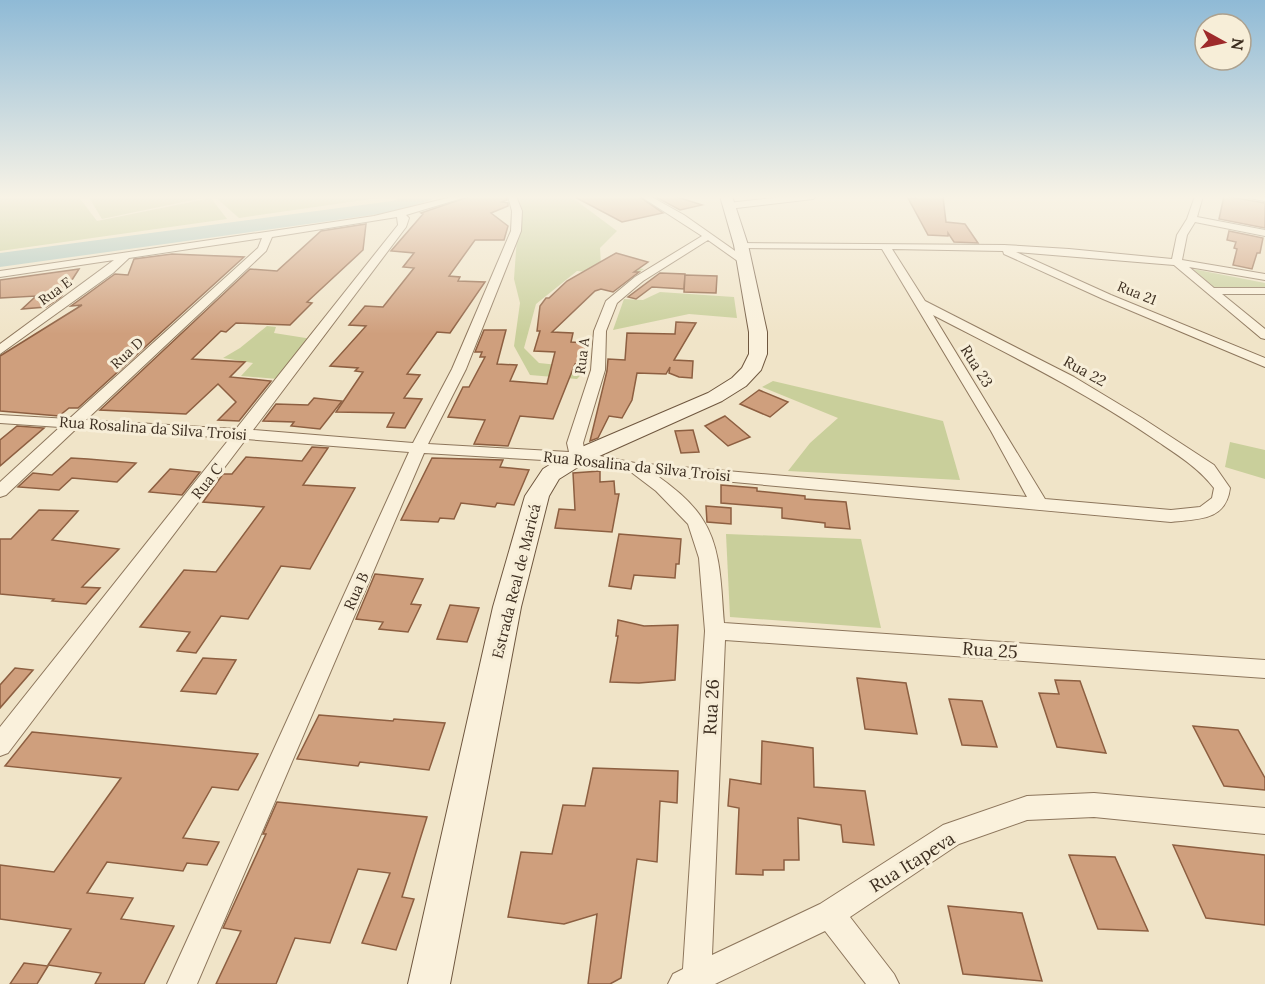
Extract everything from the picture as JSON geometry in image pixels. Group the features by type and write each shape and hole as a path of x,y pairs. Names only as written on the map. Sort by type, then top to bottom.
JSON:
{"main road":[{"name":"Estrada Real de Maricá","path":"429,984 507,607 537,496 551,474 578,457 715,397 739,382 752,370 758,354 758,333 739,242"}],"street":[{"path":"0,274 211,242"},
{"name":"Rua D","path":"0,491 262,249 265,242"},
{"name":"Rua C","path":"0,745 390,242"},
{"name":"Rua B","path":"182,984 418,448 459,369 511,242"},
{"name":"Rua A","path":"578,457 575,443 598,370 600,331 612,301 639,279 699,242"},
{"path":"718,242 742,253 885,246 1079,252 1176,262 1265,277"},
{"path":"1176,262 1180,242"},
{"name":"Rua 23","path":"885,246 998,431 1040,505"},
{"name":"Rua 21","path":"999,248 1107,297 1265,363"},
{"name":"Rua E","path":"0,350 109,271 126,255"},
{"path":"1176,262 1265,334"},
{"path":"1211,291 1265,291"},
{"name":"Rua 22","path":"919,303 1069,380 1137,421 1208,469 1222,488"},
{"name":"Rua Rosalina da Silva Troisi","path":"0,419 578,457 635,468 1171,516 1204,513 1220,501 1222,488"},
{"name":"Rua 26","path":"635,468 662,487 696,522 708,558 715,631 690,980"},
{"name":"Rua 25","path":"715,631 1265,669"},
{"name":"Rua Itapeva","path":"690,980 830,914 952,834 1027,808 1094,805 1265,821"},
{"path":"830,914 884,984"}],"green space":[{"path":"0,242 64,242 0,251"},
{"path":"517,242 606,242 600,248 601,264 644,269 631,276 577,271 536,304 524,348 539,363 587,368 577,379 530,375 514,346 520,303 514,279"},
{"path":"1193,269 1265,283 1265,289 1215,288"},
{"path":"660,292 734,297 737,318 689,314 613,330 624,299 643,300"},
{"path":"267,326 276,327 274,333 312,339 278,379 241,376 253,363 223,358 240,348"},
{"path":"773,381 943,421 960,480 788,471 810,443 838,418 762,387"},
{"path":"1230,442 1265,450 1265,479 1225,467"},
{"path":"726,534 861,539 881,628 730,617"}],"building":[{"path":"309,242 364,242 363,250 307,302 312,303 290,325 236,323 226,332 221,331 192,359 245,362 230,377 271,381 239,421 218,420 236,402 218,384 186,414 100,410 250,269 277,271"},
{"path":"399,242 474,242 449,276 460,277 458,281 485,282 450,333 437,332 407,374 420,375 404,398 422,399 405,428 387,427 394,413 336,412 363,372 355,371 358,368 330,366 366,326 349,325 365,306 383,307 414,268 403,267 414,253 391,251"},
{"path":"1236,242 1262,242 1260,253 1257,253 1252,269 1233,265 1237,249 1234,248"},
{"path":"616,253 648,262 613,292 601,289 595,291 552,332 573,333 571,342 587,343 582,364 575,364 553,419 520,416 508,446 474,444 485,420 448,417 463,387 469,387 485,357 480,357 482,352 475,352 484,330 506,330 497,364 517,365 510,381 547,384 555,352 534,351 540,331 537,331 540,306 567,281"},
{"path":"172,254 244,257 78,408 69,408 59,416 0,411 0,356 82,305 71,306 115,274 128,275 134,259"},
{"path":"79,269 61,297 46,307 22,309 36,296 0,298 0,280"},
{"path":"660,273 685,274 684,289 652,287 636,299 628,297"},
{"path":"685,275 717,276 716,293 684,292"},
{"path":"676,322 696,323 674,360 693,361 692,378 669,373 670,367 666,374 637,373 632,400 622,418 609,416 598,438 590,441 608,359 625,360 627,333 675,334"},
{"path":"759,390 788,402 770,417 740,404"},
{"path":"314,398 342,401 320,429 291,426 294,422 263,421 276,404 308,405"},
{"path":"725,416 750,437 728,446 705,426"},
{"path":"17,426 44,428 0,466 0,440"},
{"path":"693,430 699,452 681,453 675,431"},
{"path":"312,447 328,448 303,485 355,488 310,569 281,566 248,619 221,616 196,653 177,651 190,632 140,627 184,570 216,572 264,507 203,502 223,474 232,474 246,457 302,461"},
{"path":"71,458 136,463 117,482 72,478 59,490 18,487 33,473 52,475"},
{"path":"432,458 503,460 500,467 529,470 514,505 497,503 495,507 461,503 454,519 440,518 438,522 401,520"},
{"path":"170,469 200,472 182,495 149,492"},
{"path":"600,471 600,482 614,481 615,494 619,494 612,532 555,528 559,509 575,510 573,473"},
{"path":"721,485 805,496 805,499 846,502 850,529 825,527 825,523 782,518 782,508 721,503"},
{"path":"706,506 731,508 731,524 707,522"},
{"path":"39,510 78,511 52,540 119,549 82,587 100,588 86,604 0,594 0,539 11,539"},
{"path":"619,534 681,539 679,564 676,564 675,578 634,575 631,589 609,586"},
{"path":"375,574 423,579 411,604 421,605 408,632 379,629 383,622 356,619"},
{"path":"450,605 479,608 467,642 437,639"},
{"path":"618,620 644,626 678,625 675,680 639,683 610,682 618,636 616,636"},
{"path":"203,658 236,660 216,694 181,691"},
{"path":"15,668 33,670 0,708 0,685"},
{"path":"857,678 906,683 917,734 865,729"},
{"path":"1055,680 1080,681 1106,753 1057,747 1039,693 1059,694"},
{"path":"949,699 982,701 997,747 962,745"},
{"path":"319,715 445,723 429,770 360,762 358,766 297,759"},
{"path":"1193,726 1238,730 1265,778 1265,790 1224,786"},
{"path":"32,732 258,754 238,790 212,787 183,838 219,842 207,865 187,863 183,871 107,862 87,893 133,898 121,919 174,926 144,984 95,984 101,973 48,965 71,929 0,919 0,865 54,872 121,778 5,766"},
{"path":"762,741 813,748 814,787 865,791 874,845 843,842 841,825 798,818 799,860 784,860 784,870 763,870 763,875 736,874 739,808 728,806 730,779 761,784"},
{"path":"593,768 678,771 677,803 660,801 657,862 637,859 621,978 610,984 588,984 597,914 564,924 508,917 521,852 552,854 563,805 585,806"},
{"path":"277,802 427,817 402,897 414,899 396,950 362,943 390,873 358,869 330,943 295,938 276,984 216,984 241,931 223,928 266,834 263,834"},
{"path":"1173,845 1265,855 1265,925 1206,918"},
{"path":"1069,855 1115,857 1148,931 1098,929"},
{"path":"948,906 1022,913 1042,981 963,974"},
{"path":"24,963 48,966 37,984 10,984"}],"waterway":[{"path":"0,260 132,242"}]}
